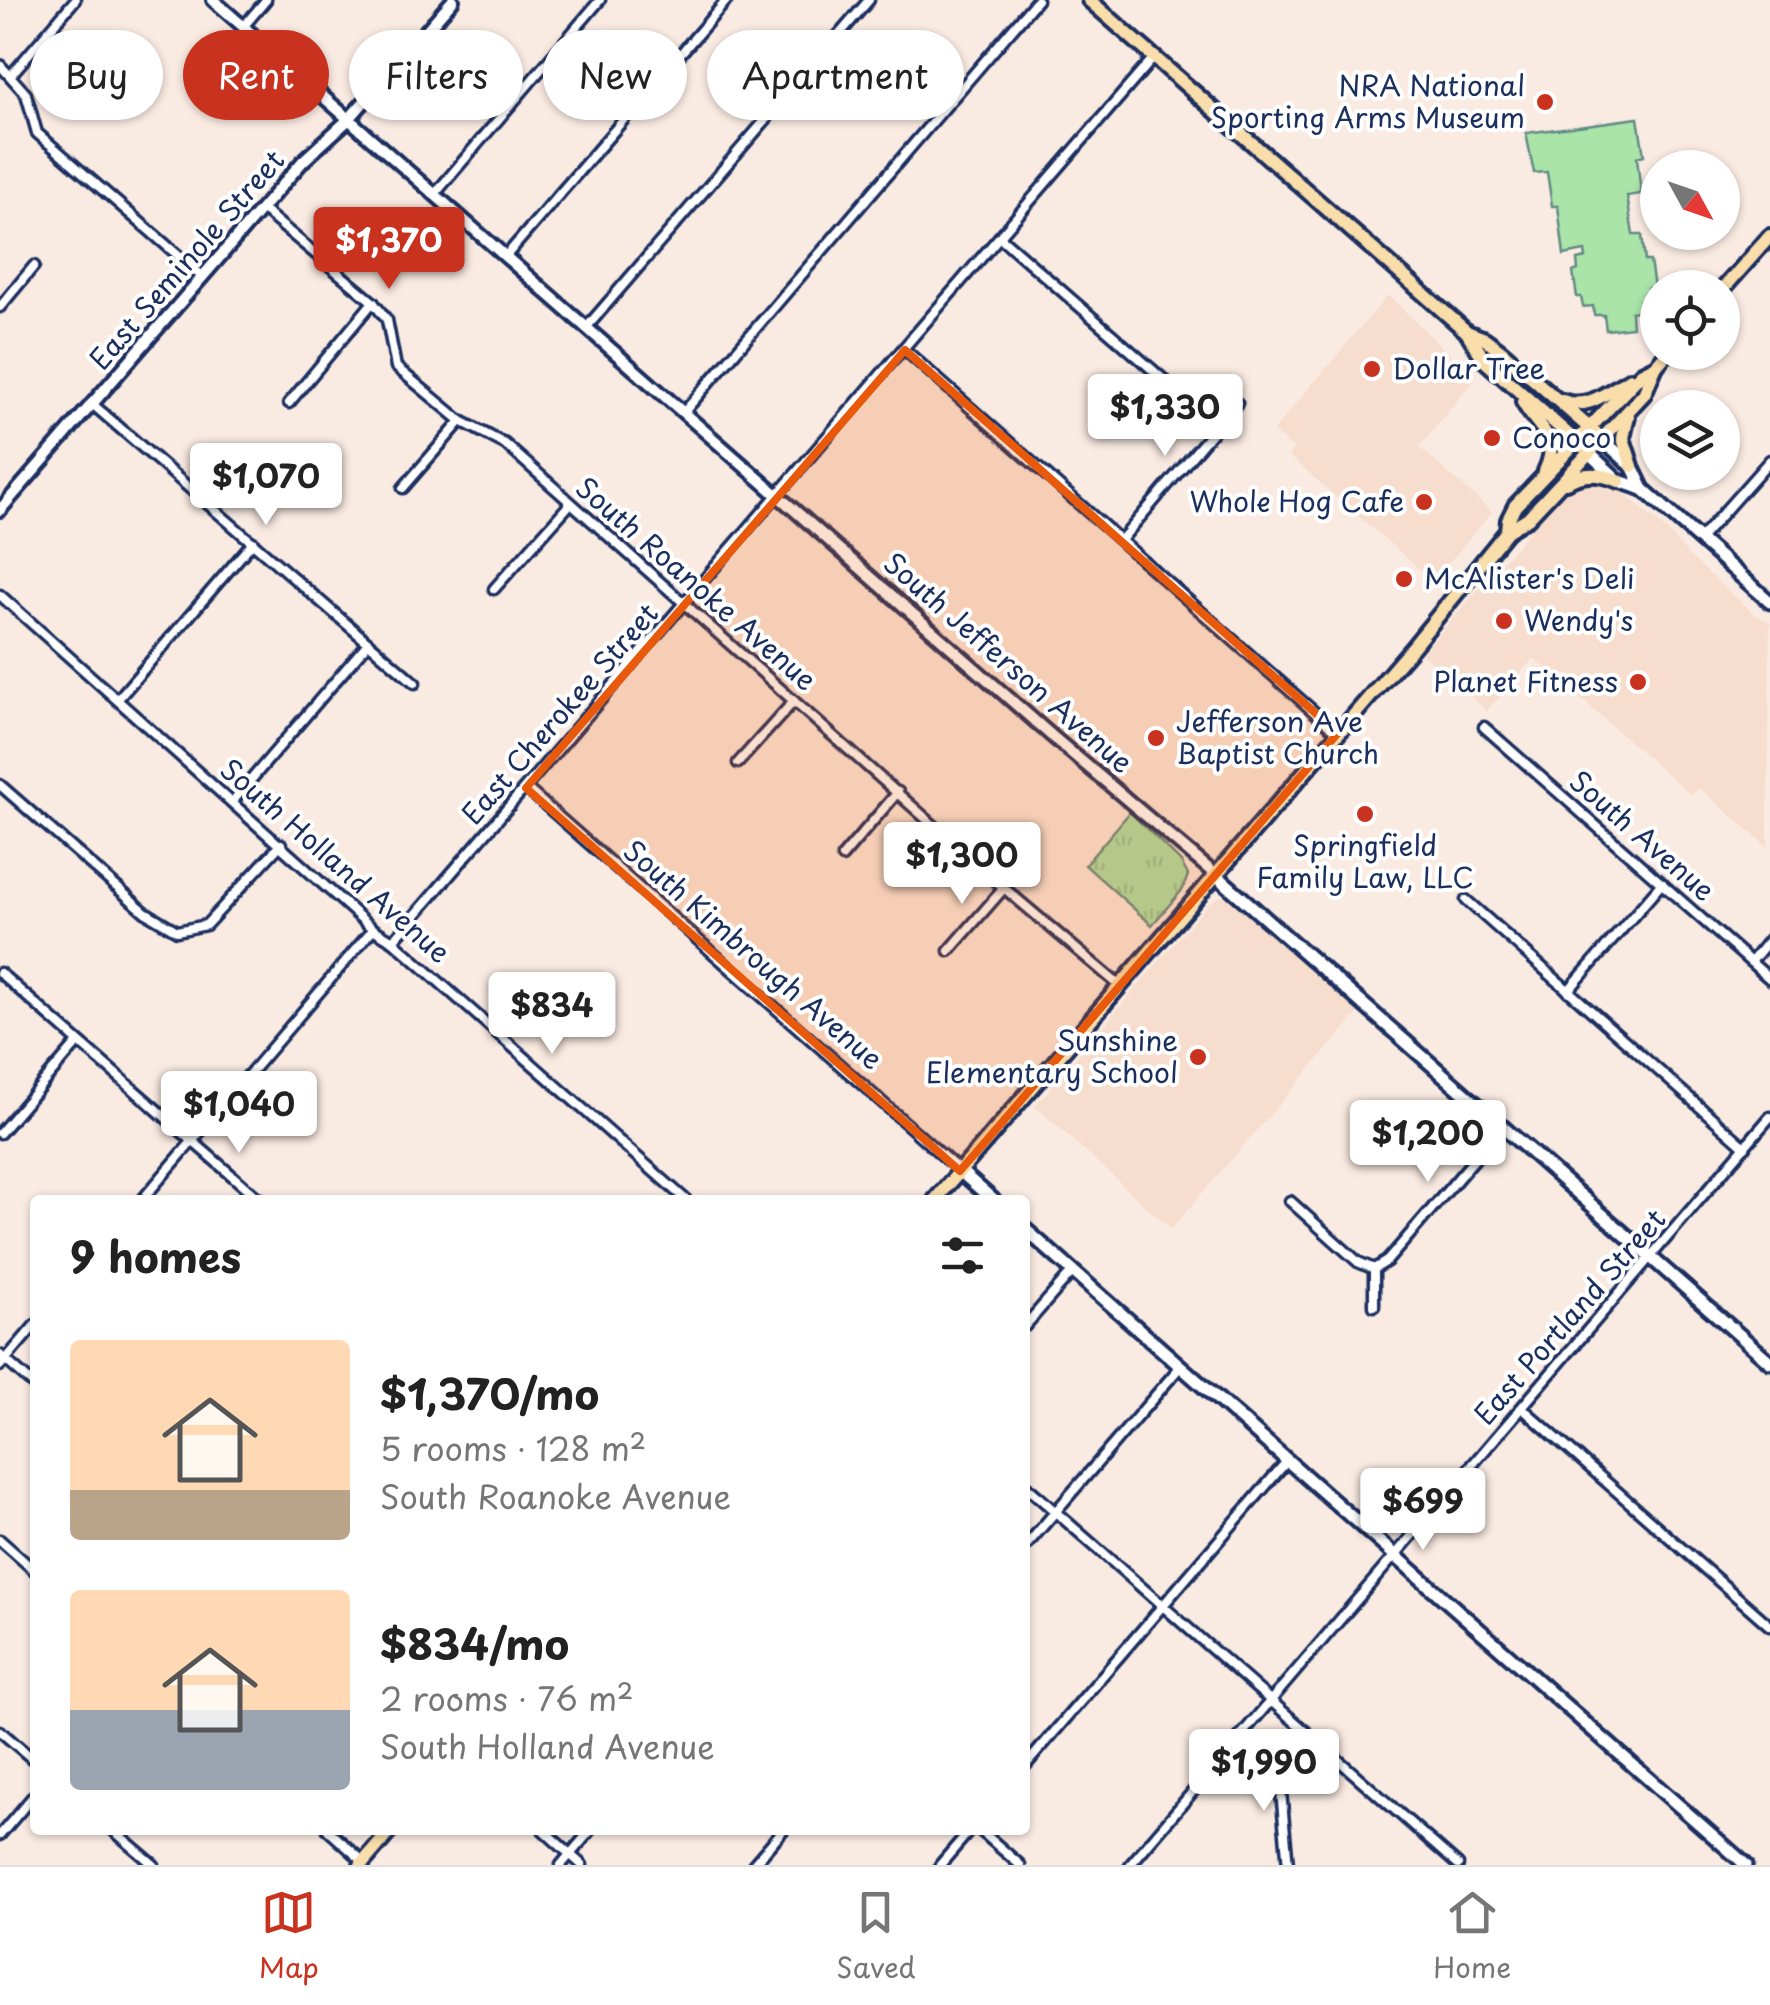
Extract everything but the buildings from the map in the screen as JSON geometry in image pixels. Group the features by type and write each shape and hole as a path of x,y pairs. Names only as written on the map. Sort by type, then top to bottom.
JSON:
{"main road":[{"path":"1089,0 1467,332 1485,360 1619,481"},
{"path":"1740,270 1770,236"},
{"path":"1467,332 1485,338 1632,466"},
{"path":"1552,394 1569,404 1586,404 1648,370"},
{"path":"939,1195 1412,648 1507,531 1528,518 1633,405 1655,370"},
{"path":"1507,531 1515,506 1642,373"},
{"path":"1517,391 1551,444 1550,460 1542,477"},
{"path":"1633,405 1623,438 1640,483"},
{"path":"1556,489 1591,474 1640,488"},
{"path":"1644,490 1770,602"},
{"name":"South Jefferson Avenue","path":"1216,875 1770,1362"},
{"name":"South Kimbrough Avenue","path":"960,1171 987,1195"},
{"path":"1030,1234 1746,1865"},
{"path":"363,1864 387,1835"}],"street":[{"path":"11,74 75,0"},
{"name":"South Jefferson Avenue","path":"213,0 349,119"},
{"path":"244,27 266,0"},
{"name":"East Seminole Street","path":"427,30 453,0"},
{"path":"434,195 600,0"},
{"path":"505,256 727,0"},
{"path":"586,328 870,0"},
{"path":"684,412 1037,0"},
{"name":"East Cherokee Street","path":"393,941 1155,56"},
{"path":"0,65 26,94 37,132 203,276"},
{"name":"East Seminole Street","path":"0,510 303,162 349,119"},
{"name":"South Jefferson Avenue","path":"350,120 1053,737 1216,875"},
{"name":"South Roanoke Avenue","path":"263,210 373,302 387,320 396,367 461,421 506,444 1004,888 1120,986"},
{"path":"1000,238 1217,426"},
{"path":"0,307 34,266"},
{"path":"0,290 9,297"},
{"path":"289,402 373,302"},
{"path":"904,350 1338,733"},
{"path":"1121,540 1237,403"},
{"path":"91,404 415,683"},
{"path":"403,488 461,421"},
{"path":"1700,540 1770,460"},
{"path":"494,589 570,504"},
{"path":"118,699 254,542"},
{"name":"South Holland Avenue","path":"0,595 374,929 393,941 680,1195"},
{"path":"232,802 368,643"},
{"path":"738,763 794,701"},
{"name":"South Avenue","path":"1484,727 1770,979"},
{"path":"0,786 145,912 177,931 206,925 281,844"},
{"name":"South Kimbrough Avenue","path":"526,788 960,1171"},
{"path":"842,857 898,792"},
{"path":"1568,991 1662,883"},
{"path":"948,951 1004,888"},
{"path":"1466,900 1744,1147"},
{"path":"146,1195 374,929"},
{"path":"1751,962 1770,939"},
{"path":"0,973 254,1195"},
{"path":"0,1133 78,1042"},
{"name":"East Portland Street","path":"1130,1865 1770,1117"},
{"path":"1374,1269 1387,1261 1504,1126"},
{"path":"1290,1201 1358,1262 1374,1269"},
{"path":"1374,1269 1374,1306"},
{"path":"1030,1320 1072,1272"},
{"path":"30,1330 2,1360 30,1382"},
{"path":"1030,1541 1180,1367"},
{"path":"1522,1408 1770,1626"},
{"path":"1030,1760 1287,1461"},
{"path":"1030,1490 1458,1865"},
{"path":"0,1540 30,1567"},
{"path":"0,1730 30,1757"},
{"path":"1278,1760 1289,1865"},
{"path":"0,1835 30,1800"},
{"path":"120,1835 154,1865"},
{"path":"333,1835 363,1864"},
{"path":"549,1835 582,1865"},
{"path":"561,1865 587,1835"},
{"path":"753,1865 779,1835"},
{"path":"940,1865 966,1835"},
{"path":"986,1835 1020,1865"}],"highlighted area":[{"path":"905,350 1338,733 960,1171 526,788"}],"shaded area":[{"path":"1388,295 1475,379 1419,447 1492,512 1433,581 1288,455 1293,449 1273,431"},
{"path":"1580,481 1610,481 1753,613 1770,622 1768,847 1699,788 1691,795 1534,658 1487,711 1422,654 1560,496"},
{"name":"Sunshine Elementary School","path":"1220,896 1233,898 1362,1009 1171,1229 1035,1106 1207,905"}],"green space":[{"path":"1638,118 1643,150 1637,157 1640,194 1627,196 1633,235 1640,235 1640,250 1644,250 1645,261 1650,261 1651,270 1640,270 1640,310 1631,312 1632,327 1606,330 1604,315 1594,315 1593,306 1583,307 1581,297 1577,297 1573,272 1578,270 1577,260 1586,258 1585,251 1564,255 1558,206 1552,206 1547,172 1534,173 1526,133"},
{"path":"1130,812 1181,862 1188,875 1183,889 1152,925 1085,865"}],"place":[{"name":"NRA National Sporting Arms Museum","path":"1545,102"},
{"name":"Dollar Tree","path":"1372,369"},
{"name":"Conoco","path":"1492,438"},
{"name":"Whole Hog Cafe","path":"1424,502"},
{"name":"McAlister's Deli","path":"1404,579"},
{"name":"Wendy's","path":"1504,621"},
{"name":"Planet Fitness","path":"1638,682"},
{"name":"Jefferson Ave Baptist Church","path":"1156,738"},
{"name":"Springfield Family Law, LLC","path":"1365,814"},
{"name":"Sunshine Elementary School","path":"1198,1057"}]}
